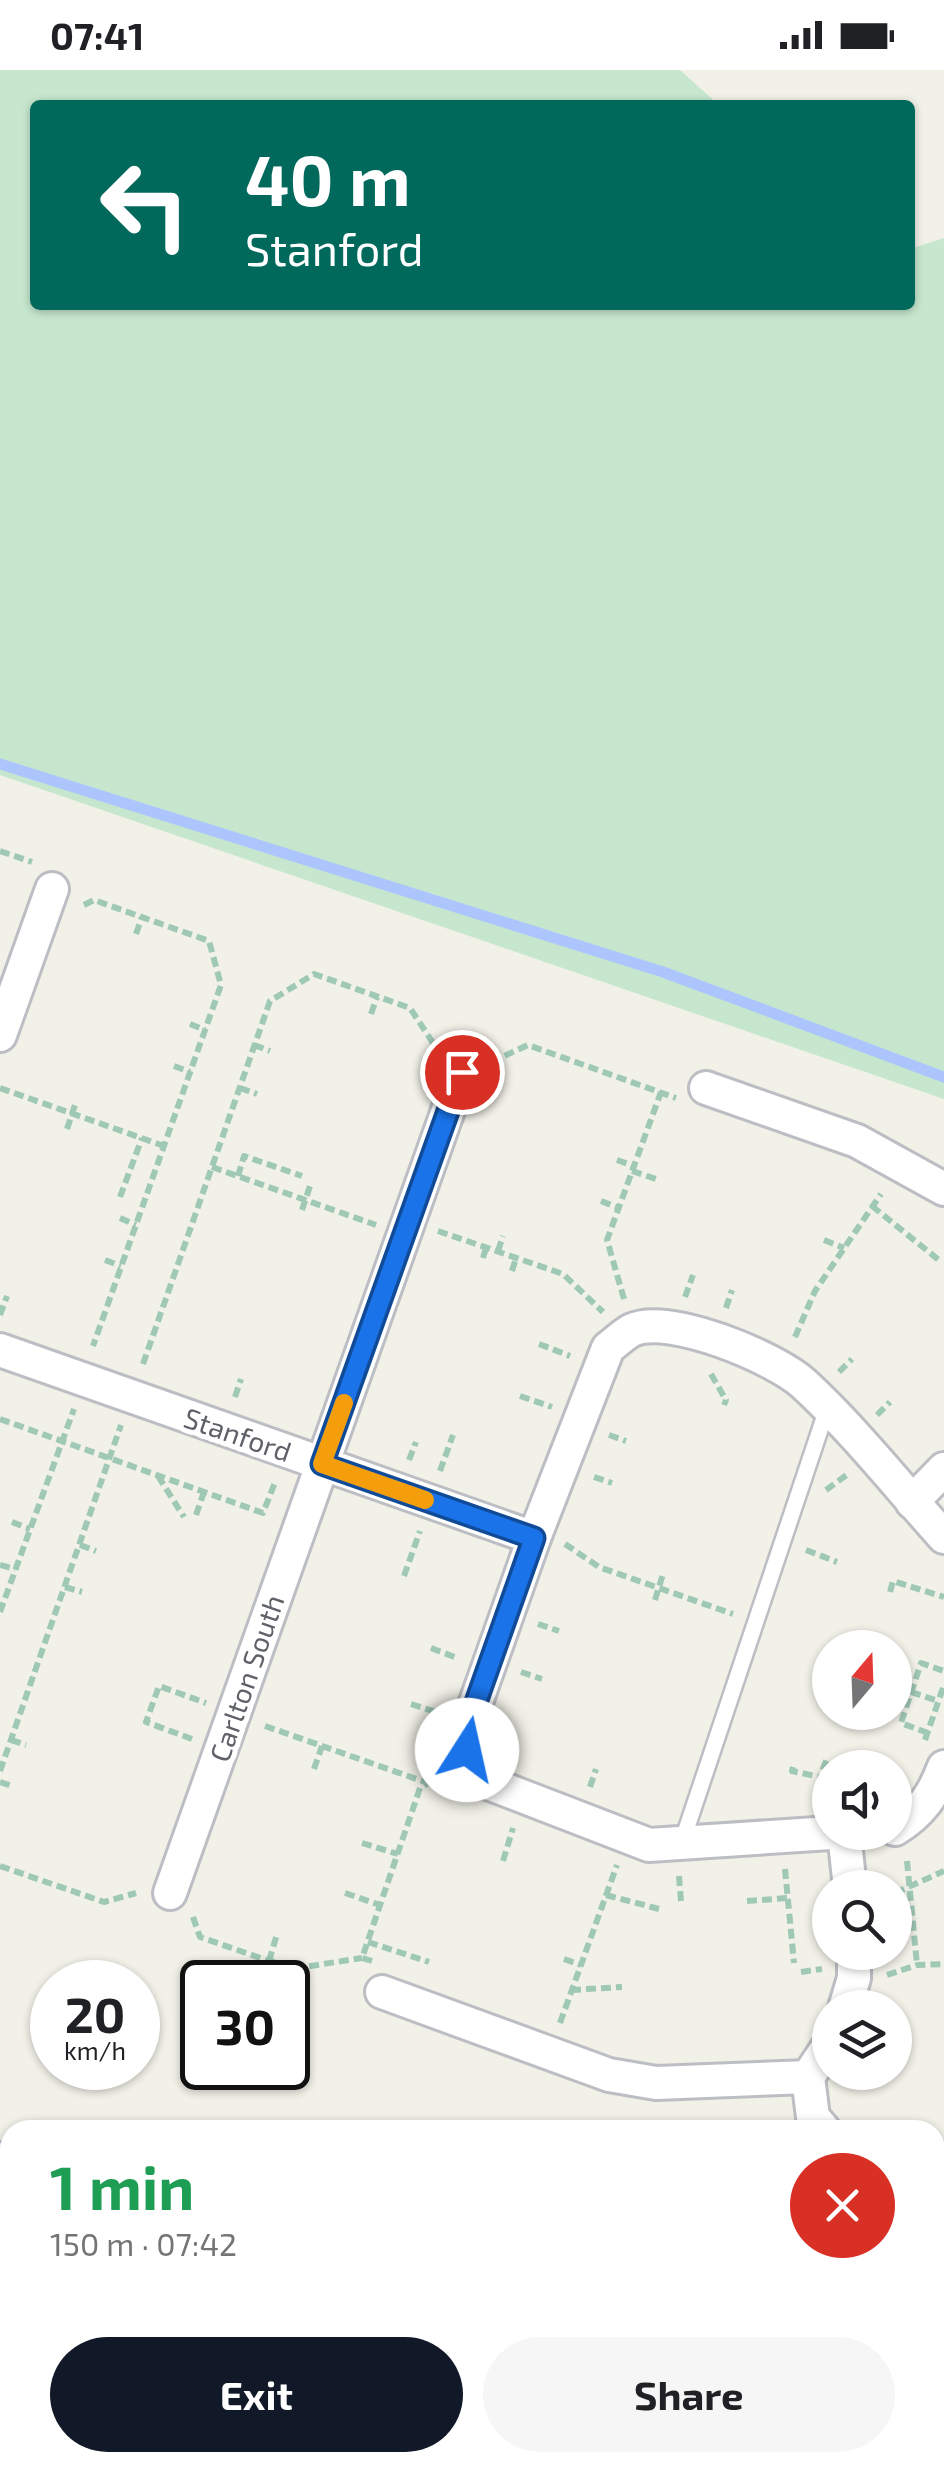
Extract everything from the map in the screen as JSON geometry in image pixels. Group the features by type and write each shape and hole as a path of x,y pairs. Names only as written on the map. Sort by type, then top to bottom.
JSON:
{"street":[{"path":"0,1035 52,889"},
{"name":"Carlton South","path":"166,1897 462,1063"},
{"path":"692,1093 856,1141 944,1189"},
{"path":"812,1840 682,1867 649,1845 488,1783 474,1769 467,1750 469,1722 544,1547 608,1348 634,1328 667,1327 757,1355 833,1395 912,1502 944,1538"},
{"name":"Stanford","path":"0,1350 544,1547"},
{"path":"912,1502 944,1469"},
{"path":"912,1822 934,1791 944,1767"},
{"path":"379,1977 609,2075 656,2083 808,2077"},
{"path":"812,2071 808,2077 816,2120"}],"lane":[{"path":"682,1867 833,1395"}],"path":[{"path":"81,906 94,900 210,941 221,985 89,1356"},
{"path":"136,934 142,917"},
{"path":"139,1374 270,1001 314,974 410,1008 462,1063 528,1045 564,1063 661,1092 692,1093"},
{"path":"371,1014 377,996"},
{"path":"190,1024 205,1030"},
{"path":"254,1045 270,1052"},
{"path":"174,1066 190,1072"},
{"path":"0,1088 164,1146"},
{"path":"240,1088 257,1094"},
{"path":"636,1298 622,1302 607,1240 661,1092"},
{"path":"67,1129 76,1102"},
{"path":"120,1197 142,1138"},
{"path":"238,1176 244,1156 302,1176"},
{"path":"617,1160 656,1180"},
{"path":"212,1167 380,1227"},
{"path":"802,1348 789,1342 815,1291 890,1180"},
{"path":"302,1210 310,1186"},
{"path":"602,1201 619,1208"},
{"path":"872,1206 940,1261"},
{"path":"120,1218 136,1224"},
{"path":"423,1225 562,1274 604,1311 595,1318"},
{"path":"498,1252 503,1236"},
{"path":"824,1240 844,1248"},
{"path":"483,1258 486,1248"},
{"path":"512,1271 516,1258"},
{"path":"105,1260 121,1266"},
{"path":"688,1306 683,1305 693,1275"},
{"path":"0,1315 7,1296"},
{"path":"539,1344 572,1352 564,1373"},
{"path":"826,1368 833,1395"},
{"path":"723,1374 708,1369 726,1400 724,1406"},
{"path":"545,1425 558,1390"},
{"path":"520,1396 552,1407"},
{"path":"0,1612 76,1403"},
{"path":"0,1418 263,1513 275,1480 286,1484"},
{"path":"0,1771 124,1419"},
{"path":"436,1480 453,1435"},
{"path":"157,1475 184,1517"},
{"path":"196,1514 204,1492"},
{"path":"12,1522 30,1529"},
{"path":"403,1524 435,1536"},
{"path":"404,1576 420,1530"},
{"path":"544,1547 560,1540 599,1567 733,1614"},
{"path":"80,1545 96,1551"},
{"path":"0,1565 15,1570"},
{"path":"655,1600 664,1574"},
{"path":"890,1592 894,1581 944,1597"},
{"path":"65,1586 82,1592"},
{"path":"532,1622 559,1632"},
{"path":"431,1648 462,1660 467,1645"},
{"path":"912,1689 921,1662 944,1671"},
{"path":"515,1670 542,1679"},
{"path":"198,1741 146,1722 159,1686 213,1706"},
{"path":"912,1692 938,1701"},
{"path":"411,1704 442,1714 439,1726"},
{"path":"262,1724 429,1783"},
{"path":"912,1727 928,1733"},
{"path":"310,1742 314,1731"},
{"path":"11,1740 26,1746"},
{"path":"340,1752 344,1740"},
{"path":"314,1768 322,1746"},
{"path":"793,1766 792,1771 812,1775"},
{"path":"362,1958 420,1788 444,1772 450,1784"},
{"path":"0,1782 12,1786"},
{"path":"498,1821 531,1833"},
{"path":"503,1860 514,1827"},
{"path":"362,1843 398,1854"},
{"path":"600,1858 627,1868"},
{"path":"794,1963 784,1864 801,1862"},
{"path":"557,2031 617,1864"},
{"path":"0,1866 104,1902 166,1897 200,1938 238,1946 266,1960"},
{"path":"682,1867 682,1901"},
{"path":"912,1888 944,1871"},
{"path":"62,1888 66,1878"},
{"path":"345,1893 380,1905"},
{"path":"606,1894 659,1909"},
{"path":"748,1902 788,1898"},
{"path":"912,1911 917,1965"},
{"path":"268,1960 278,1934"},
{"path":"368,1942 429,1962"},
{"path":"310,1966 362,1958"},
{"path":"362,1958 379,1977"},
{"path":"564,1958 581,1964"},
{"path":"882,1977 917,1965 944,1964"},
{"path":"572,1990 622,1987"}],"green space":[{"path":"0,70 680,70 713,100 30,100 30,310 915,310 915,247 944,238 944,1099 0,775"}],"waterway":[{"path":"0,764 663,972 944,1077"}],"slow traffic":[{"path":"344,1403 322,1464 425,1500"}],"route":[{"path":"462,1072 322,1464 534,1538 469,1722 467,1750"}]}
